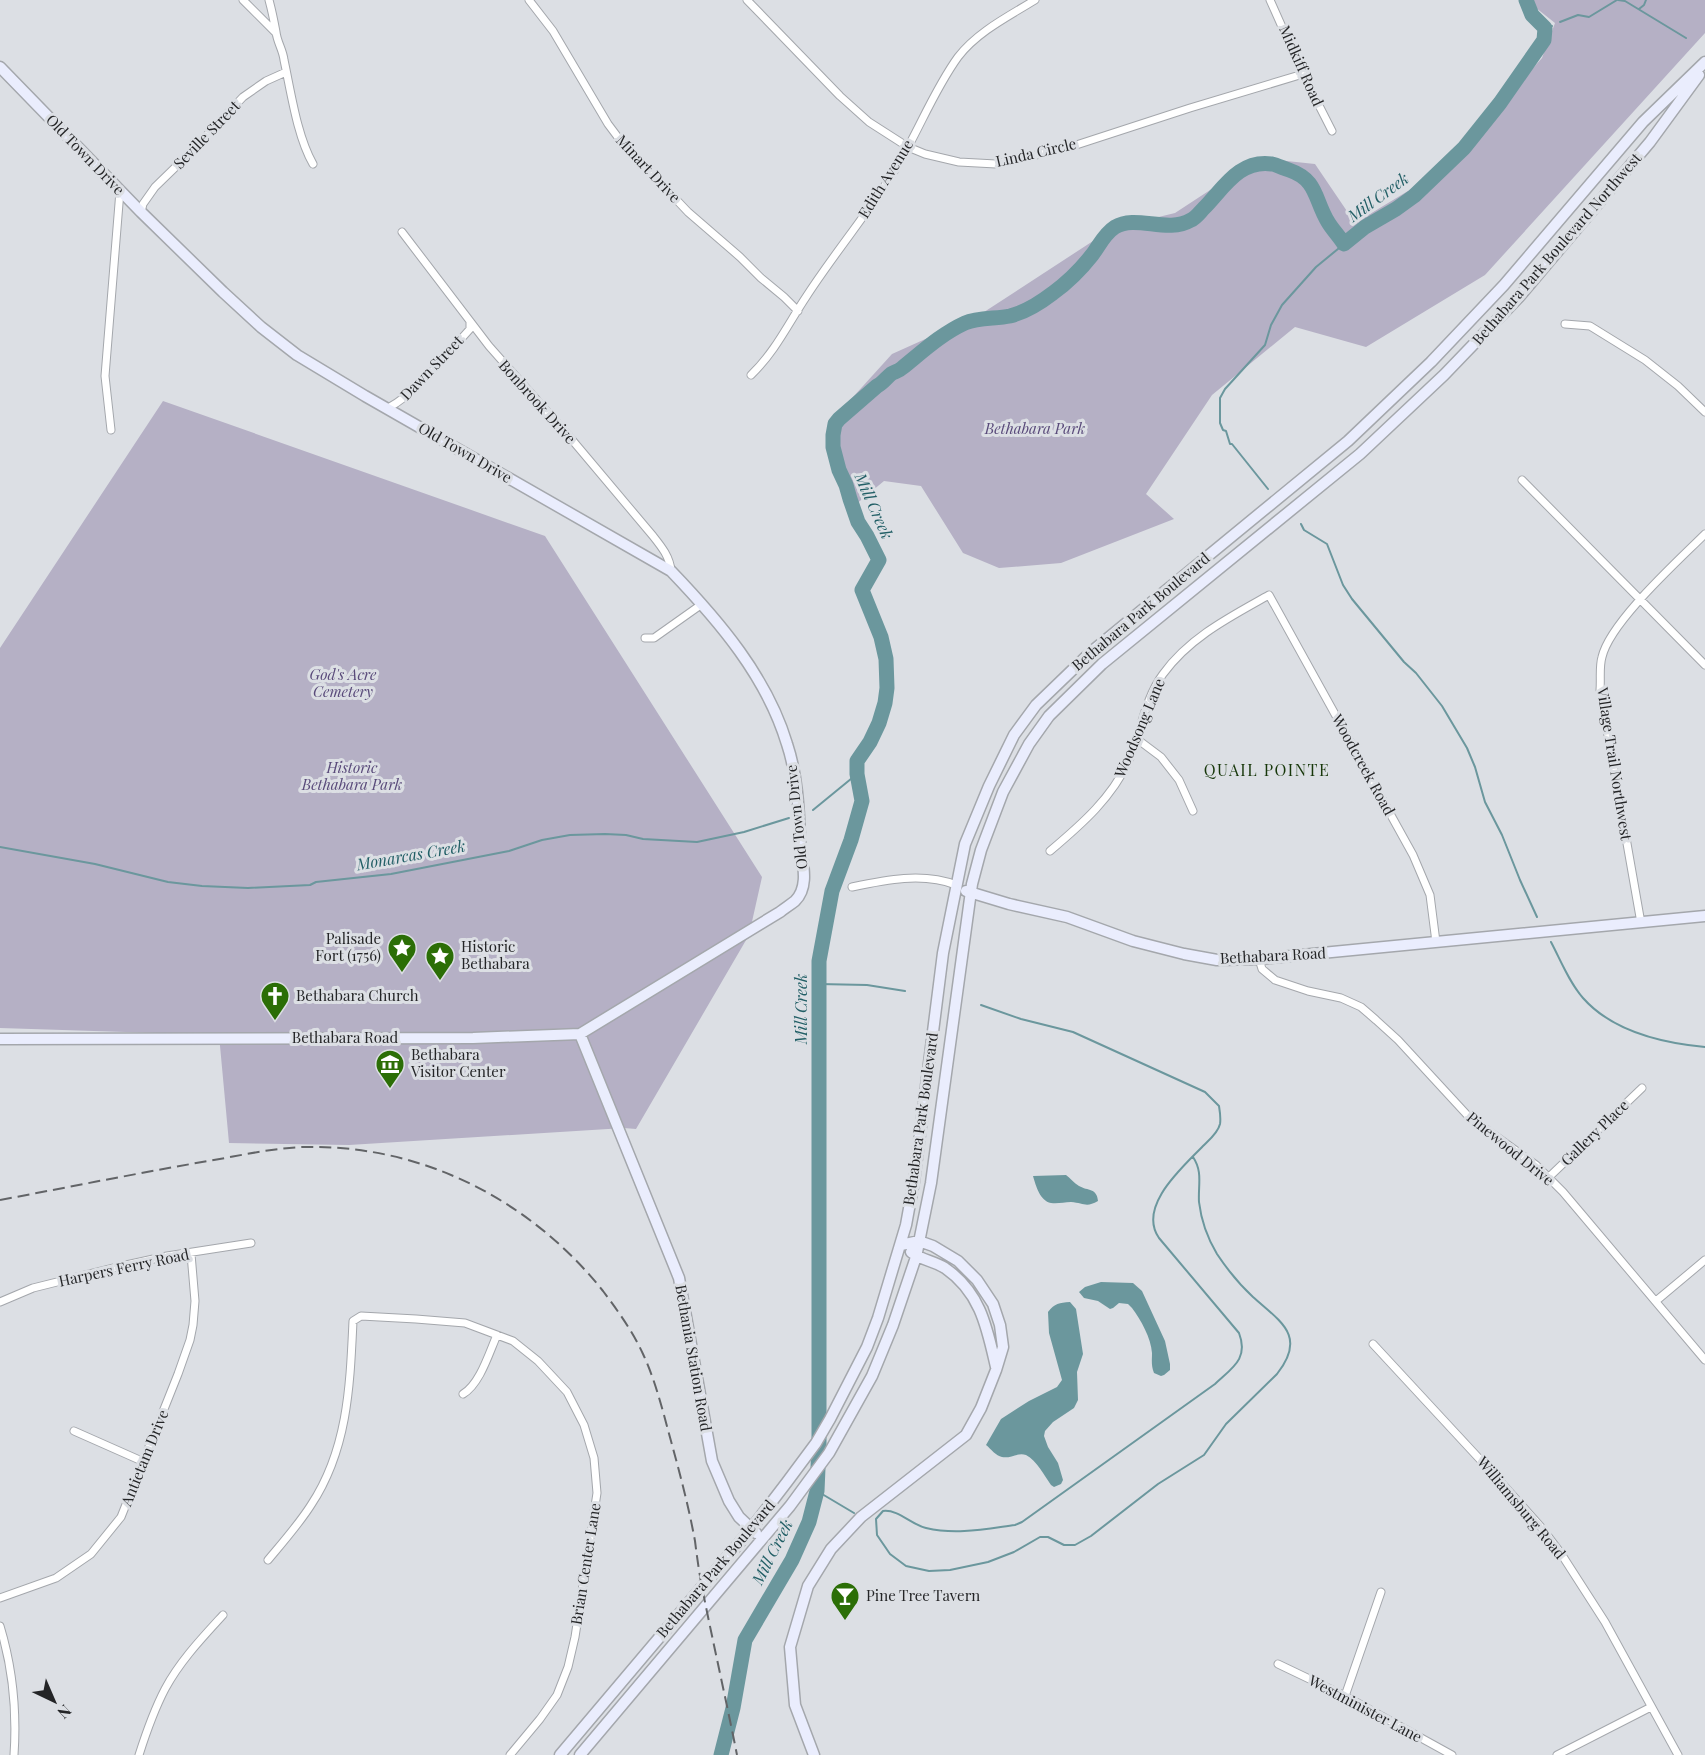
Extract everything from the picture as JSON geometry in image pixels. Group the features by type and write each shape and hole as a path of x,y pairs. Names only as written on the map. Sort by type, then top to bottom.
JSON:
{"street":[{"path":"243,0 276,33"},
{"path":"269,0 306,151 313,164"},
{"name":"Minart Drive","path":"529,0 553,32 620,140 688,212 798,311"},
{"name":"Linda Circle","path":"747,0 840,96 869,122 908,147 924,154 959,162 996,164 1085,142 1303,74"},
{"name":"Edith Avenue","path":"751,375 766,361 806,297 898,166 943,80 959,56 980,36 1035,0"},
{"name":"Midkiff Road","path":"1270,0 1303,74 1332,131"},
{"name":"Bethabara Park Boulevard Northwest","path":"1273,503 1348,441 1431,362 1504,285 1643,122 1705,63"},
{"name":"Bethabara Park Boulevard Northwest","path":"1285,516 1360,454 1444,375 1519,297 1650,142 1705,63"},
{"name":"Old Town Drive","path":"0,68 141,212 261,327 297,355 671,571 702,604 741,652 777,717 788,746 794,779 804,874 796,900"},
{"name":"Seville Street","path":"141,212 143,204 155,187 243,97 266,81 286,72"},
{"path":"111,430 105,376 120,190"},
{"name":"Bonbrook Drive","path":"402,232 507,368 568,435 653,536 665,552 671,571"},
{"name":"Dawn Street","path":"388,408 400,402 432,371 470,329 470,322"},
{"path":"1565,324 1590,326 1645,360 1678,386 1705,412"},
{"path":"1522,480 1705,665"},
{"name":"Bethabara Park Boulevard","path":"560,1755 751,1529 787,1482 816,1443 857,1367 878,1318 901,1245 914,1181 938,991 965,844 989,786 1014,735 1036,705 1091,652 1273,503"},
{"name":"Bethabara Park Boulevard","path":"580,1755 790,1506 829,1453 872,1376 886,1344 916,1257 931,1183 970,894 981,850 1003,792 1029,744 1049,717 1102,664 1285,516"},
{"name":"Village Trail Northwest","path":"1641,923 1600,690 1602,657 1613,633 1641,600 1705,534"},
{"name":"Woodsong Lane","path":"1050,851 1101,805 1120,778 1137,739 1149,701 1162,675 1175,659 1209,630 1269,595"},
{"name":"Woodcreek Road","path":"1269,595 1413,855 1430,894 1436,942"},
{"path":"645,638 654,638 702,604"},
{"path":"1137,739 1161,757 1179,780 1193,811"},
{"name":"Bethabara Road","path":"852,887 892,879 942,880 970,894 1067,918 1133,941 1217,960 1259,959 1705,916"},
{"name":"Bethabara Road","path":"0,1039 473,1038 580,1034 796,900"},
{"name":"Pinewood Drive","path":"1259,959 1262,969 1275,980 1308,991 1341,998 1361,1007 1398,1040 1469,1117 1536,1166 1548,1178 1578,1210 1705,1360"},
{"name":"Bethania Station Road","path":"580,1034 679,1278 712,1461 729,1501 739,1517 763,1539"},
{"name":"Gallery Place","path":"1548,1178 1642,1088"},
{"path":"814,1755 795,1705 790,1647 808,1586 831,1549 861,1517 966,1435 981,1408 1003,1347 1000,1325 993,1304 977,1280 958,1261 944,1251 919,1241 901,1245"},
{"name":"Harpers Ferry Road","path":"0,1302 33,1288 167,1256 251,1243"},
{"path":"901,1245 916,1257 943,1267 964,1286 981,1311 989,1333 996,1370"},
{"name":"Antietam Drive","path":"0,1598 56,1578 91,1554 121,1517 190,1340 195,1301 191,1254"},
{"path":"1656,1301 1705,1260"},
{"name":"Brian Center Lane","path":"268,1560 313,1503 335,1453 346,1413 353,1321 361,1316 465,1323 513,1341 538,1361 567,1392 584,1425 594,1458 597,1493 575,1637 568,1667 557,1695 510,1755"},
{"path":"463,1394 470,1390 482,1370 497,1335"},
{"name":"Williamsburg Road","path":"1373,1344 1499,1480 1560,1552 1605,1622 1678,1755"},
{"path":"74,1431 144,1462"},
{"path":"1345,1696 1381,1592"},
{"path":"139,1755 165,1689 189,1653 223,1615"},
{"path":"0,1626 15,1697 14,1755"},
{"name":"Westminister Lane","path":"1278,1664 1345,1696 1452,1755"},
{"path":"1557,1755 1651,1707"}],"green space":[{"name":"Bethabara Park","path":"1526,0 1705,0 1705,33 1485,275 1366,347 1295,327 1212,395 1146,494 1174,519 1061,563 999,568 963,553 921,486 884,481 849,510 834,460 834,418 892,354 981,314 1113,228 1175,213 1259,158 1315,164 1355,223 1441,171 1542,58 1555,23"},
{"name":"Historic Bethabara Park","path":"163,401 545,536 762,877 749,935 636,1129 349,1145 229,1143 219,1035 0,1028 0,648"}],"water":[{"path":"1066,1175 1079,1186 1094,1192 1098,1201 1088,1205 1047,1202 1039,1192 1033,1176"},
{"path":"1101,1282 1133,1283 1142,1291 1165,1341 1170,1370 1164,1375 1154,1373 1148,1335 1128,1304 1119,1303 1110,1309 1098,1301 1084,1298 1079,1292 1085,1287"},
{"path":"1070,1302 1076,1309 1083,1354 1077,1372 1078,1400 1074,1408 1053,1422 1045,1431 1044,1436 1048,1447 1058,1463 1063,1480 1061,1484 1054,1487 1037,1464 1026,1455 1002,1457 986,1445 1001,1419 1057,1387 1062,1380 1049,1333 1048,1312 1057,1304"}],"waterway":[{"name":"Mill Creek","path":"721,1755 733,1708 745,1640 792,1560 809,1522 817,1491 819,1445 819,961 832,891 851,840 862,801 857,761 879,723 887,688 886,659 881,637 862,590 879,560 858,522 839,470 833,447 835,424 891,374 901,369 956,327 976,320 1016,314 1043,300 1079,270 1115,227 1132,222 1172,225 1191,220 1225,184 1250,166 1272,164 1305,179 1314,191 1323,214 1344,244 1365,227 1414,196 1464,148 1500,103 1544,40 1545,28 1532,15 1526,0"},
{"path":"1560,22 1578,15 1589,17 1617,0"},
{"path":"1618,0 1625,1 1686,38"},
{"path":"1639,9 1646,0"},
{"name":"Mill Creek","path":"1545,28 1552,26"},
{"path":"1268,489 1230,444 1226,431 1220,423 1220,398 1225,389 1265,345 1271,325 1282,305 1316,267 1344,244"},
{"path":"1301,524 1304,530 1327,544 1343,585 1352,599 1442,706 1467,748 1485,802 1502,835 1537,917"},
{"name":"Monarcas Creek","path":"813,810 857,774"},
{"name":"Monarcas Creek","path":"0,847 95,864 168,882 248,888 310,885 316,882 391,874 509,851 542,840 570,835 626,835 643,839 697,842 744,832 789,818"},
{"path":"1551,942 1578,992 1595,1010 1639,1034 1655,1039 1705,1047"},
{"path":"819,984 867,985 905,991"},
{"path":"981,1005 1021,1019 1073,1032 1205,1092 1219,1106 1219,1127 1165,1188 1154,1213 1154,1226 1159,1238 1239,1333 1242,1350 1233,1368 1215,1384 1022,1522 982,1530 948,1531 926,1528 894,1512 883,1511 876,1519 877,1535 890,1554 906,1566 929,1571 950,1570 988,1562 1014,1552 1040,1537 1048,1537 1064,1545 1075,1545 1091,1536 1158,1484 1204,1455 1226,1424 1277,1374 1286,1361 1290,1349 1287,1331 1281,1322 1238,1282 1217,1254 1201,1215 1199,1173 1193,1157"},
{"path":"817,1491 854,1513"}],"railway":[{"path":"0,1200 262,1151 316,1147 358,1150 399,1158 438,1170 476,1186 511,1207 545,1232 603,1291 635,1338 652,1375 690,1516 702,1587 737,1755"}],"place":[{"name":"Palisade Fort (1756)","path":"402,974"},
{"name":"Historic Bethabara","path":"440,982"},
{"name":"Bethabara Church","path":"275,1022"},
{"name":"Bethabara Visitor Center","path":"390,1090"},
{"name":"Pine Tree Tavern","path":"845,1622"}],"district":[{"name":"QUAIL POINTE","path":"1267,770"}],"park label":[{"name":"God's Acre Cemetery","path":"343,684"}]}
